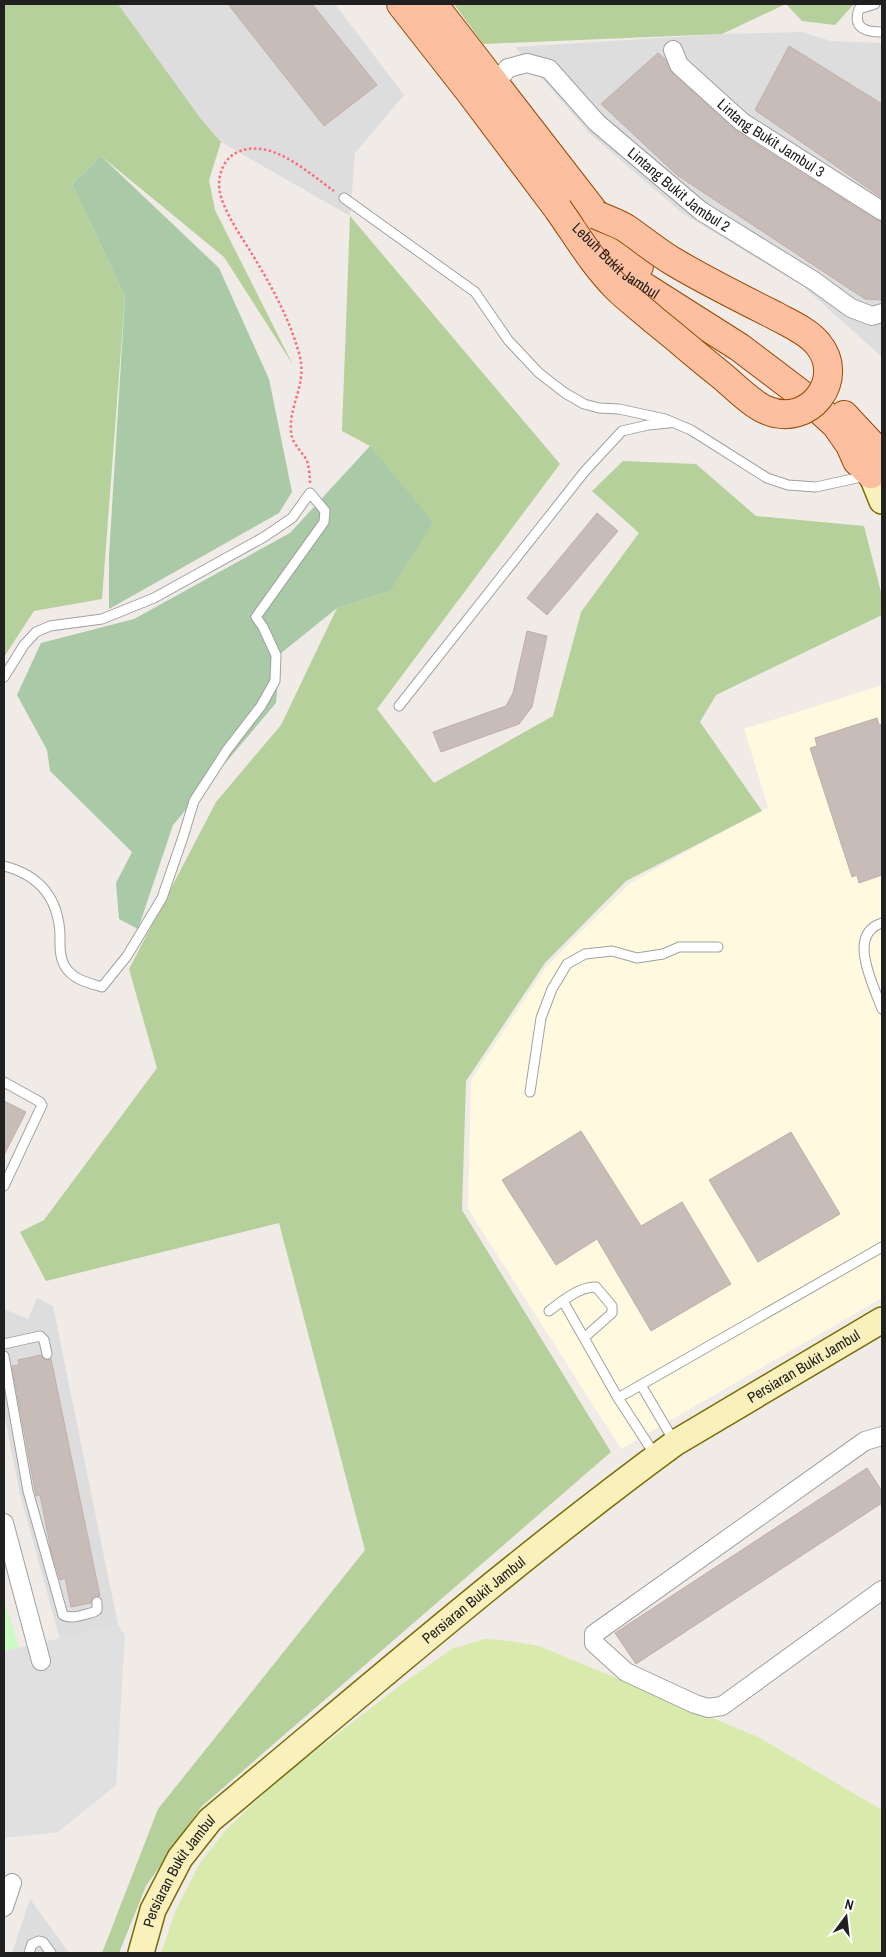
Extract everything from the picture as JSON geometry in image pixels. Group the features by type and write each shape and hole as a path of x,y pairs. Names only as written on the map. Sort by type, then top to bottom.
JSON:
{"main road":[{"name":"Lebuh Bukit Jambul","path":"401,4 470,92 558,210 624,274 738,347 809,400 836,425 850,444 856,461 871,474"},
{"name":"Lebuh Bukit Jambul","path":"433,4 622,248 656,279 822,395 852,422 871,444 871,474"},
{"path":"558,210 600,269 617,288 684,346 737,388 766,410 791,414 802,412 811,407 824,388 829,368 824,352 817,342 796,327 674,262 650,247 626,228 596,215"}],"street":[{"name":"Lintang Bukit Jambul 3","path":"673,50 679,65 742,122 882,211"},
{"name":"Lintang Bukit Jambul 2","path":"495,84 508,68 527,63 549,69 597,123 701,211 814,281 851,308 872,316 882,313"},
{"name":"Lebuh Bukit Jambul","path":"871,474 882,501"},
{"name":"Persiaran Bukit Jambul","path":"141,1953 153,1910 180,1858 210,1820 554,1534 666,1450 882,1320"},
{"path":"882,1436 865,1441 594,1634 594,1643 626,1672 694,1704 708,1708 722,1706 882,1590"},
{"path":"4,1523 41,1660"},
{"path":"4,1907 12,1883"}],"lane":[{"path":"875,4 859,9 856,16 859,26 867,32 882,32"},
{"path":"344,198 475,292 508,340 539,373 584,404 665,419 692,430 767,478 788,485 816,487 871,474"},
{"path":"399,706 584,471 622,431 648,425 672,423"},
{"path":"4,677 24,645 36,632 50,626 102,619 154,598 264,537 292,518 310,493 325,511 324,522 256,617 263,626 276,655 275,681 261,706 227,750 194,801 184,837 162,898 127,956 102,987 78,979 66,969 62,961 60,929 56,912 50,896 43,886 31,877 4,866"},
{"path":"882,923 867,933 863,944 864,957 882,1009"},
{"path":"530,1092 541,1018 552,989 567,964 585,954 612,952 637,958 663,954 679,947 718,947"},
{"path":"4,1082 42,1104 4,1186"},
{"path":"618,1398 882,1247"},
{"path":"549,1311 563,1301 590,1287 596,1287 612,1306 612,1313 585,1337"},
{"path":"563,1301 618,1398 666,1450"},
{"path":"4,1344 40,1336 44,1340 47,1354"},
{"path":"4,1356 7,1388 28,1492 63,1615 67,1618 94,1612 97,1610 97,1602"},
{"path":"641,1385 666,1450"},
{"path":"30,1953 32,1944 39,1941 43,1942 51,1953"}],"path":[{"path":"310,493 307,462 291,434 291,424 301,383 302,368 299,354 282,308 230,217 221,196 220,182 223,164 242,149 254,148 278,152 344,198"}],"shaded area":[{"path":"118,4 335,4 404,95 355,153 350,216 221,142 201,119"},
{"path":"802,32 831,41 882,43 882,357 804,287 682,213 589,133 515,47 722,34"},
{"path":"882,685 882,1298 621,1449 468,1209 471,1080 546,967 630,883 768,807 744,729"},
{"path":"37,1298 53,1306 118,1625 60,1639 20,1494 4,1413 4,1309 28,1319"},
{"path":"118,1625 125,1635 116,1785 58,1832 5,1838 4,1651"},
{"path":"30,1899 69,1953 12,1953"}],"green space":[{"path":"4,4 118,4 201,119 221,142 209,180 215,210 293,365 224,257 101,156 72,184 125,297 102,599 34,611 4,657"},
{"path":"454,4 786,4 722,34 483,44"},
{"path":"786,4 854,4 835,25 802,21"},
{"path":"101,156 219,268 269,379 292,492 279,513 109,609 109,556 125,297 72,184"},
{"path":"350,216 560,464 377,709 434,783 553,716 581,612 639,533 592,491 623,461 696,464 756,516 864,526 882,596 882,615 716,695 700,722 762,811 626,881 545,963 466,1081 462,1210 611,1452 201,1807 146,1886 119,1953 102,1953 158,1809 365,1550 279,1223 46,1281 20,1232 44,1220 157,1068 129,969 216,802 281,725 337,608 390,591 370,446 342,431"},
{"path":"370,446 433,522 390,591 337,608 280,654 276,703 173,825 138,929 119,919 116,883 132,852 50,771 47,750 17,695 41,643 134,619 290,533"},
{"path":"4,1600 19,1648 4,1651"},
{"path":"485,1639 539,1646 758,1737 882,1810 882,1953 161,1953 176,1910 200,1863 226,1830 276,1782 402,1684 452,1649"}],"building":[{"path":"228,4 312,4 377,85 324,126"},
{"path":"789,46 882,104 882,198 755,110"},
{"path":"658,53 666,60 672,73 736,131 882,222 882,300 865,299 677,175 601,104"},
{"path":"597,513 618,531 547,615 527,598"},
{"path":"527,631 547,636 532,707 519,724 441,752 433,732 506,706 513,693"},
{"path":"877,718 879,725 882,724 882,875 859,883 857,875 852,877 810,748 817,746 815,738"},
{"path":"4,1101 26,1112 4,1155"},
{"path":"581,1131 641,1226 682,1202 731,1284 651,1331 597,1239 556,1265 502,1180"},
{"path":"791,1132 840,1214 758,1262 709,1180"},
{"path":"41,1355 45,1360 51,1359 100,1596 93,1597 91,1603 71,1607 65,1578 60,1580 51,1550 40,1495 36,1496 12,1366 19,1365 18,1360"},
{"path":"867,1468 882,1491 882,1503 636,1664 615,1633"}]}
